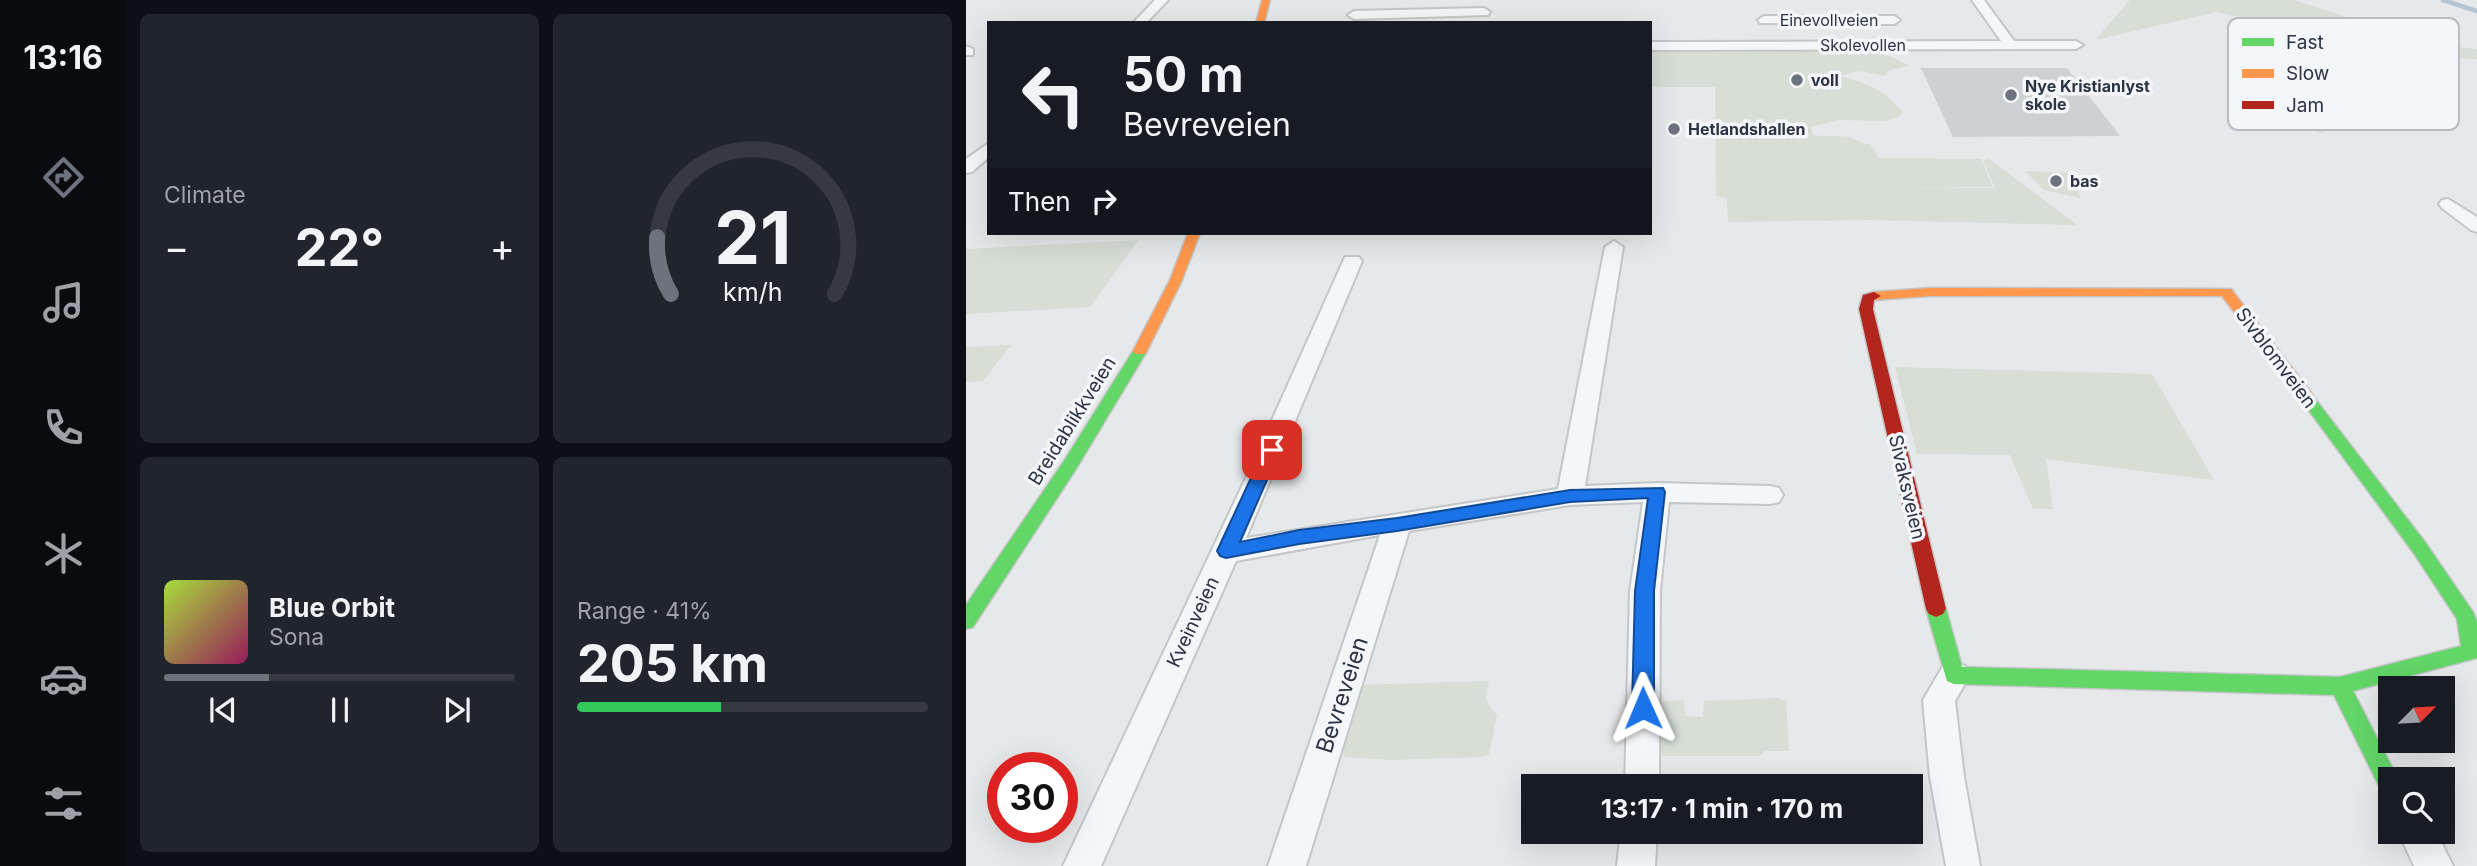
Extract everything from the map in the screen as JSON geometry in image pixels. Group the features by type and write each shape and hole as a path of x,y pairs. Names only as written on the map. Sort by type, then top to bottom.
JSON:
{"street":[{"path":"1141,21 1162,0"},
{"path":"1261,21 1266,0"},
{"path":"1352,19 1363,0"},
{"path":"1978,0 2009,44"},
{"path":"1352,19 1483,12"},
{"name":"Einevollveien","path":"1767,46 1763,15 1894,20"},
{"name":"Skolevollen","path":"1652,46 2076,44"},
{"path":"966,168 987,150"},
{"path":"2448,204 2477,226"},
{"name":"Breidablikkveien","path":"966,621 1054,489 1151,334 1180,276 1193,235"},
{"path":"1570,496 1614,247"},
{"name":"Kveinveien","path":"1082,866 1226,551 1339,297 1352,261"},
{"name":"Sivblomveien","path":"1868,298 1877,295 1930,292 2226,292 2426,556 2466,617 2474,652 2340,686"},
{"name":"Sivaksveien","path":"1868,298 1869,319 1927,578 1954,675"},
{"path":"1643,774 1644,591 1657,492"},
{"path":"1226,551 1299,537 1570,496 1657,492 1770,495"},
{"name":"Bevreveien","path":"1287,866 1397,524"},
{"path":"1963,863 1947,777 1939,700 1954,675 2340,686 2381,767"},
{"path":"1636,866 1638,844"},
{"path":"2423,844 2434,866"}],"shaded area":[{"path":"2130,0 2294,0 2349,18 2244,18 2216,12 2095,40"},
{"path":"2459,47 2477,49 2477,59 2459,58"},
{"path":"1652,50 1876,50 1910,66 1889,70 1885,76 1859,71 1839,76 1881,92 1902,111 1900,116 1887,121 1838,120 1811,127 1813,135 1848,137 1870,144 1879,158 1981,159 1993,187 1884,187 1995,188 1983,160 1989,159 2077,225 1870,220 1728,222 1727,198 1716,196 1715,87 1652,87"},
{"name":"bas","path":"2025,171 2075,173 2080,198 2044,190"},
{"path":"1138,240 1090,307 966,314 966,249"},
{"path":"1011,345 983,381 966,382 966,347"},
{"path":"1895,367 2152,374 2214,480 2046,459 2053,509 2033,509 2010,455 1917,454"},
{"path":"1489,681 1487,699 1497,715 1489,754 1483,757 1390,760 1344,757 1339,729 1356,685"},
{"path":"1779,698 1786,701 1789,751 1765,751 1760,756 1663,756 1654,727 1655,702 1684,700 1685,716 1703,717 1704,701"}],"building":[{"name":"Nye Kristianlyst skole","path":"1921,68 2067,68 2120,136 1953,137"}],"waterway":[{"path":"2443,0 2477,11"}],"traffic: fast":[{"path":"966,621 1070,465 1140,351"},
{"path":"2304,394 2419,547 2466,617 2471,637 2471,652 2340,686 2381,767"},
{"path":"1936,609 1954,675 2340,686"}],"traffic: slow":[{"path":"1261,21 1266,0"},
{"path":"1140,351 1176,280 1193,235"},
{"path":"1874,296 1930,292 2226,292 2304,394"}],"traffic: jam":[{"path":"1874,296 1868,298 1866,309 1936,609"}],"place":[{"name":"voll","path":"1797,80"},
{"name":"Nye Kristianlyst skole","path":"2011,95"},
{"name":"Hetlandshallen","path":"1674,129"},
{"name":"bas","path":"2056,181"}],"route":[{"path":"1272,450 1226,551 1299,537 1570,496 1657,492 1644,591 1643,708"}]}
